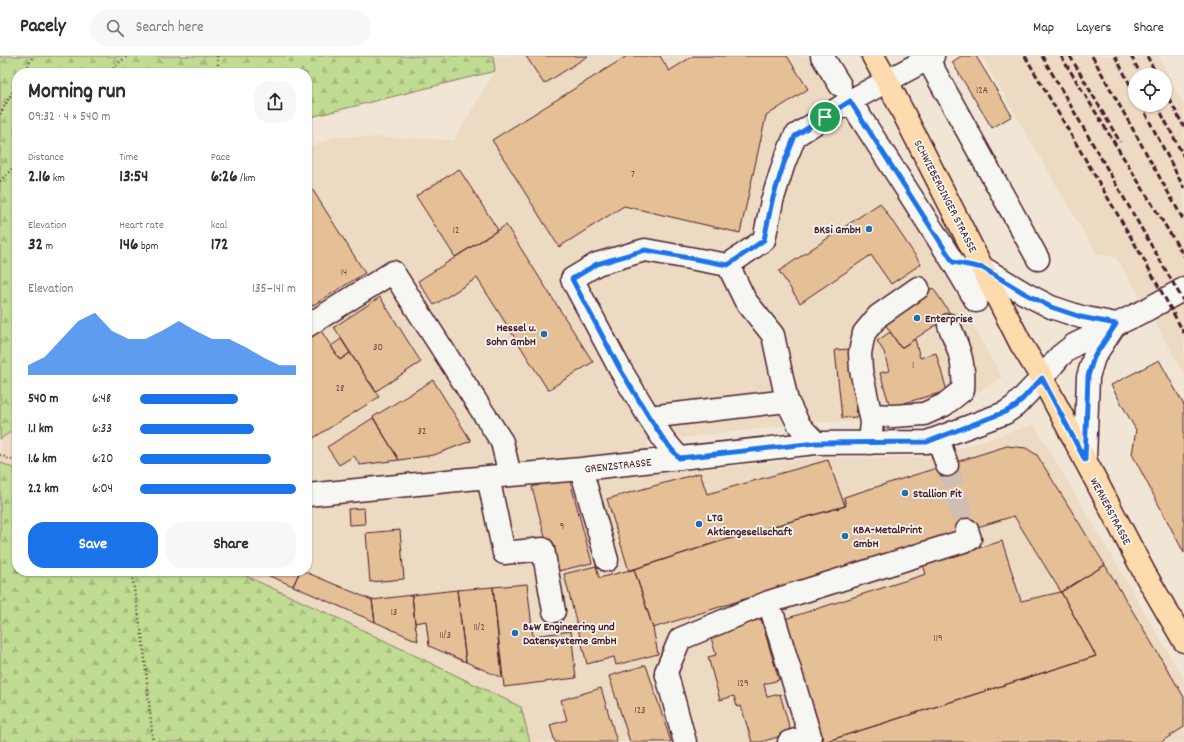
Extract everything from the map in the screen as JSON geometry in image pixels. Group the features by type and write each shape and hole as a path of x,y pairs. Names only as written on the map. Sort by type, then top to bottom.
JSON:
{"main road":[{"name":"SCHWIEBERDINGER STRASSE","path":"873,56 1021,344 1042,378"},
{"name":"WERNERSTRASSE","path":"1042,378 1145,574 1184,641"}],"street":[{"path":"822,56 953,262 976,301"},
{"path":"679,458 664,440 620,369 572,279 597,264 645,250 728,265 764,240 772,201 784,163 795,136 845,93 872,88 929,57 1038,259"},
{"path":"953,262 983,268 1024,293 1051,307 1081,317 1116,324 1094,357 1088,376 1085,460"},
{"path":"728,265 745,300 773,335 787,401 799,425 816,443"},
{"path":"312,323 393,272 502,442 510,475"},
{"path":"870,443 872,422 861,370 860,352 864,333 878,316 918,288"},
{"name":"GRENZSTRASSE","path":"312,495 581,469 816,443 927,442 1005,412 1016,406 1065,351 1184,289"},
{"path":"871,415 893,416 924,414 944,405 963,390 964,376 961,353 949,325"},
{"path":"649,417 787,401"},
{"path":"938,438 947,465"},
{"path":"581,469 607,560"},
{"path":"488,477 504,553 543,549 554,611"},
{"path":"685,742 666,672 680,639 769,602 970,539 967,530"},
{"path":"769,602 810,736 789,742"}],"path":[{"path":"27,68 33,56"},
{"path":"113,68 126,56"},
{"path":"217,56 218,68"},
{"path":"0,114 12,93"},
{"path":"0,181 12,169"},
{"path":"0,455 12,460"},
{"path":"132,576 143,641 153,742"}],"shaded area":[{"path":"493,56 809,56 925,236 1002,378 927,421 823,422 646,442 665,473 818,458 932,457 1034,424 1184,679 1184,742 531,742 521,707 242,576 312,576 312,146 337,136 454,140 495,71"},
{"path":"981,56 1159,56 1165,68 1128,68 1128,112 1172,112 1172,82 1184,106 1184,374 1150,313 1116,257 1097,255"},
{"path":"12,431 12,468 0,462 0,439"}],"green space":[{"path":"0,56 493,56 495,71 312,117 312,68 12,68 12,431 0,439"},
{"path":"0,462 12,468 12,576 246,576 342,620 521,707 530,742 0,742"}],"building":[{"path":"526,56 588,56 544,84"},
{"path":"627,56 660,56 669,71 693,56 787,56 808,89 766,116 740,233 624,206 559,247 492,140"},
{"path":"961,56 976,56 1012,116 992,128 952,62"},
{"path":"459,169 498,230 455,257 416,196"},
{"path":"312,189 365,273 312,306"},
{"name":"BKSi GmbH","path":"880,203 921,264 891,284 871,255 800,303 779,271"},
{"name":"Hessel u. Sohn GmbH","path":"506,225 593,362 548,390 477,278 434,305 418,281"},
{"name":"Enterprise","path":"933,288 951,315 901,348 883,321"},
{"path":"380,297 421,362 376,391 334,327"},
{"path":"318,326 340,360 350,353 379,397 312,439 312,330"},
{"path":"890,332 901,348 915,339 920,358 936,353 947,391 890,407 880,373 889,371 884,352 877,341"},
{"path":"341,339 350,353 340,360 331,346"},
{"path":"850,349 857,417 842,418 835,350"},
{"path":"1159,360 1184,405 1184,553 1132,454 1136,430 1111,385"},
{"path":"433,380 471,441 434,455 399,460 373,417"},
{"path":"373,418 399,460 360,465 354,456 339,465 327,447"},
{"name":"KBA-MetalPrint GmbH","path":"1007,446 1026,448 1037,455 1105,565 1061,592 1014,516 653,628 634,569 721,541 846,506 844,497"},
{"name":"LTG Aktiengesellschaft","path":"828,460 845,506 721,541 629,571 607,499 700,473 707,494"},
{"path":"569,477 592,563 554,572 532,487"},
{"path":"364,508 365,524 349,525 348,509"},
{"path":"400,530 404,579 370,582 366,533"},
{"path":"1002,541 1021,601 1061,592 1096,656 824,742 785,619 926,574 923,565"},
{"path":"1105,565 1184,697 1184,727 1161,742 824,742 1096,656 1061,592"},
{"path":"596,566 599,578 634,569 653,628 658,654 616,665 614,657 587,664 564,574"},
{"path":"312,575 372,600 375,622 293,586 298,576 312,576"},
{"path":"270,576 298,576 293,586"},
{"name":"B&W Engineering und Datensysteme GmbH","path":"527,584 533,636 571,631 576,678 504,687 493,587"},
{"path":"493,587 502,678 466,662 457,590"},
{"path":"457,590 466,662 429,646 426,621 415,623 412,595"},
{"path":"412,595 418,641 375,622 372,600"},
{"path":"761,619 779,680 764,684 767,697 780,694 791,733 761,742 752,742 741,706 737,707 734,696 720,700 708,657 716,655 710,634"},
{"path":"646,665 671,742 630,742 609,676"},
{"path":"601,688 617,742 555,742 550,725 567,720 561,700"}],"tunnel":[{"path":"947,465 967,530"}],"railway":[{"path":"1025,56 1143,258 1184,333"},
{"path":"1042,56 1184,302"},
{"path":"1061,56 1184,256"},
{"path":"1070,56 1120,142"},
{"path":"1092,56 1184,221"},
{"path":"1115,56 1128,81"},
{"path":"1131,56 1137,68"},
{"path":"1147,56 1153,68"},
{"path":"1172,104 1184,127"},
{"path":"1145,112 1184,188"},
{"path":"1161,112 1184,157"}],"place":[{"name":"BKSi GmbH","path":"869,229"},
{"name":"Enterprise","path":"917,318"},
{"name":"Hessel u. Sohn GmbH","path":"544,334"},
{"name":"Stallion Fit","path":"905,493"},
{"name":"LTG Aktiengesellschaft","path":"699,524"},
{"name":"KBA-MetalPrint GmbH","path":"845,536"},
{"name":"B&W Engineering und Datensysteme GmbH","path":"515,633"}],"route":[{"path":"850,101 953,262 983,268 1024,293 1051,307 1081,317 1116,324 1094,357 1088,376 1085,460 1042,378 1016,406 1005,412 927,442 816,443 679,458 664,440 620,369 572,279 597,264 645,250 728,265 764,240 772,201 784,163 795,136 825,117 850,101"}]}
